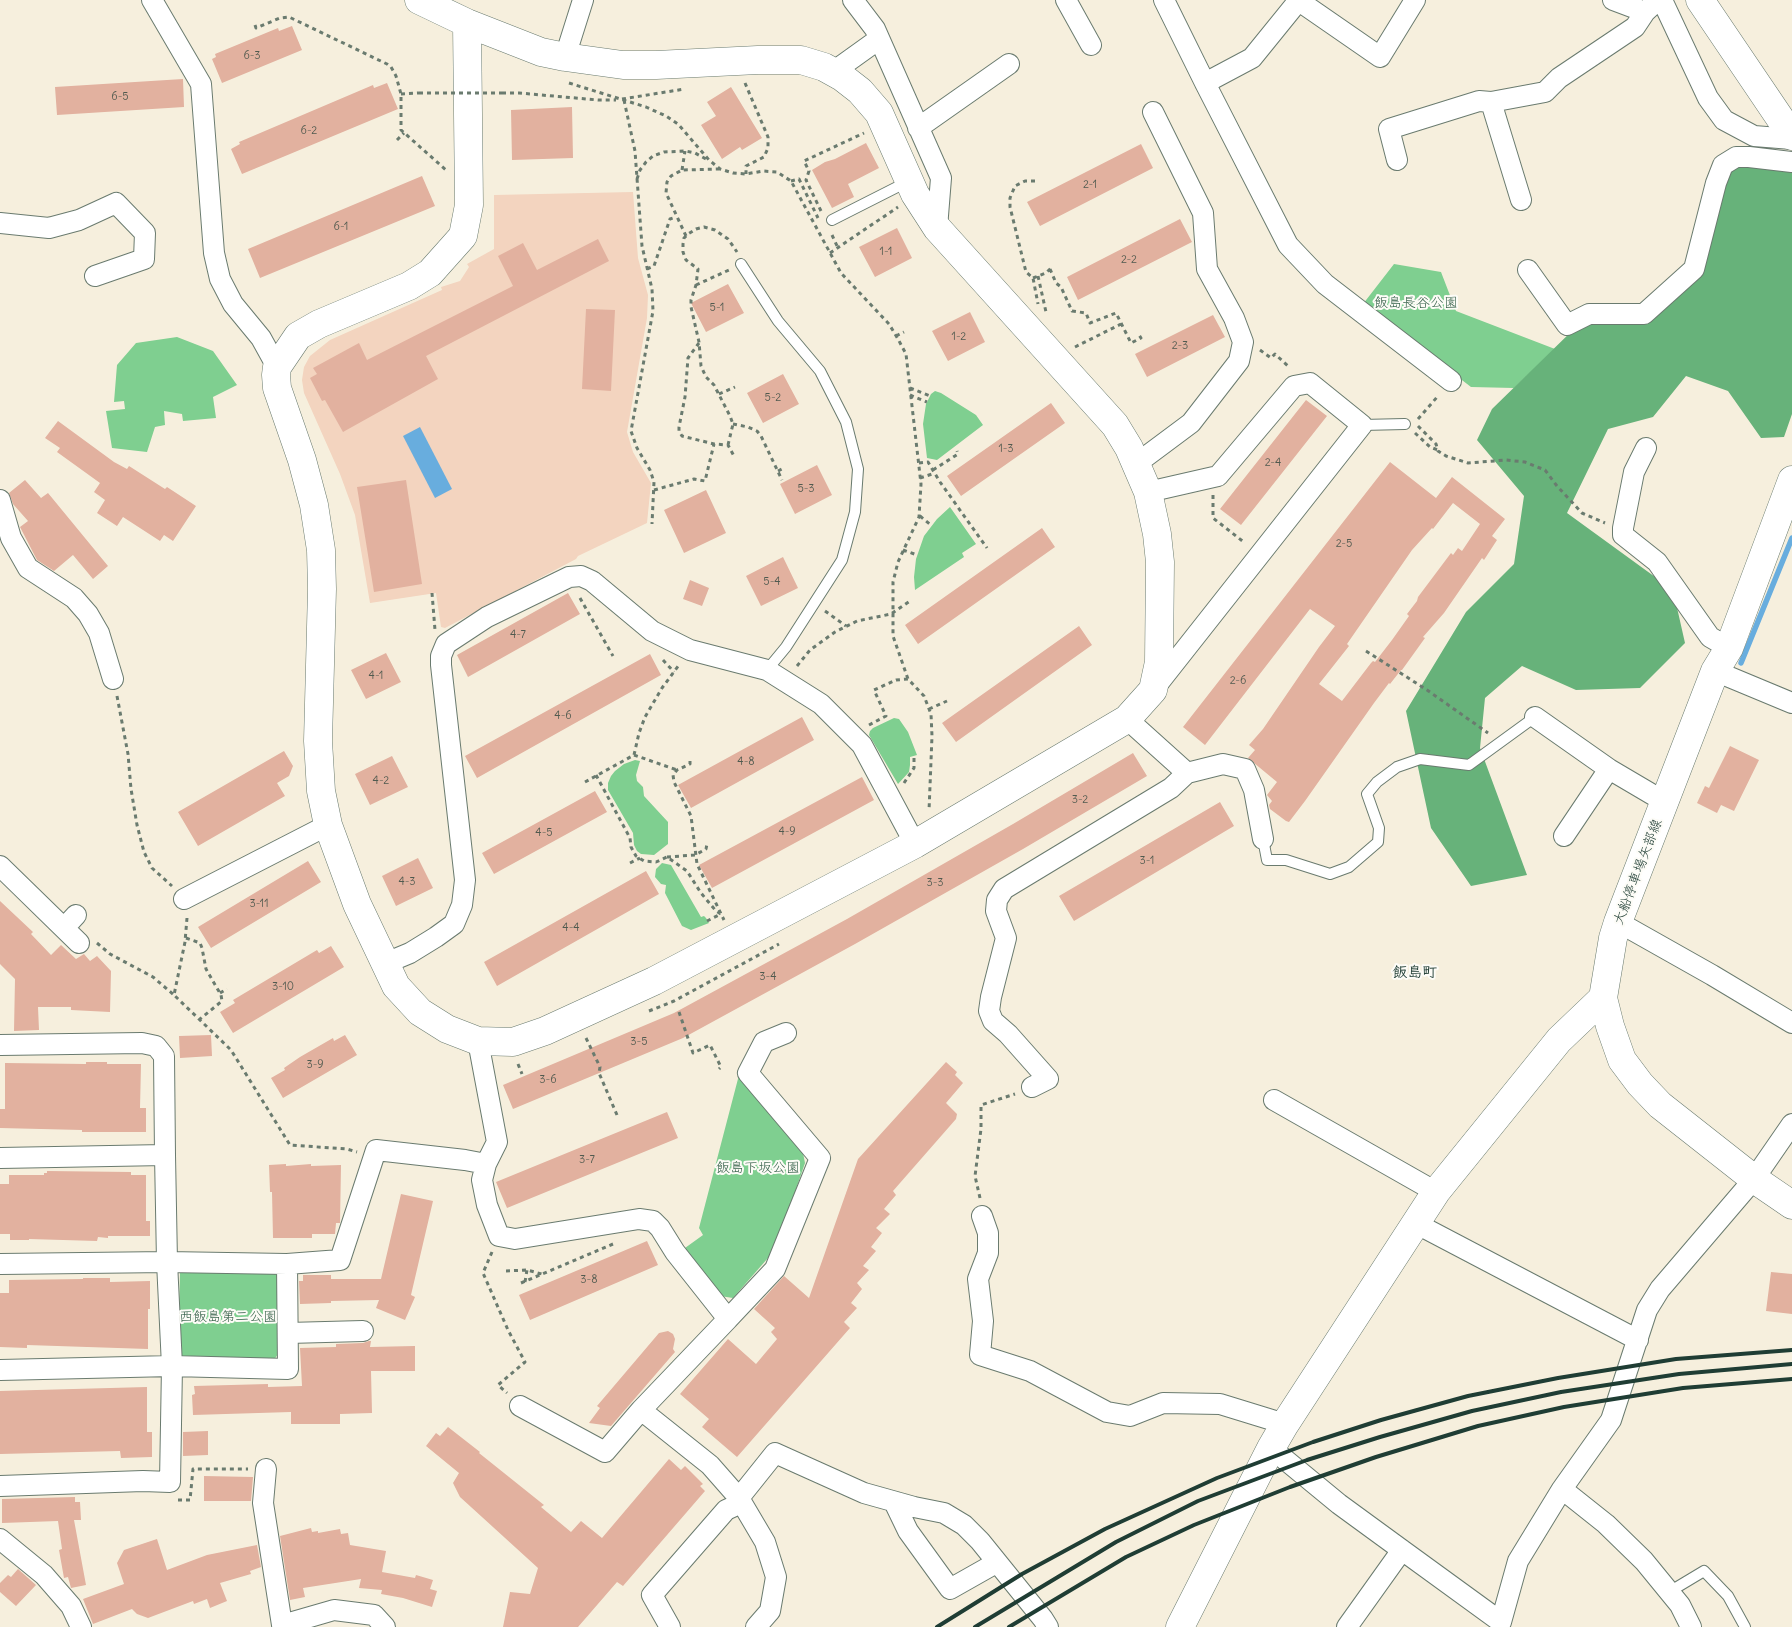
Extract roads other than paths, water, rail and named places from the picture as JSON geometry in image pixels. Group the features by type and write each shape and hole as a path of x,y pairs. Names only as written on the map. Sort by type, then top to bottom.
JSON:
{"street":[{"path":"152,0 201,84 214,253 220,279 233,304 261,338 277,367 277,388 302,460 312,496 320,550 322,589 318,741 321,790 328,825 357,904 396,986 420,1012 447,1029 478,1041 513,1042 545,1031 654,981 915,844 1127,720 1153,690 1362,425 1310,383 1294,386 1218,476 1148,492"},
{"path":"419,0 467,23 541,52 566,69 622,65 656,66 758,60 801,60 824,67 860,91 879,113 905,193 915,194 937,228 1115,425 1136,464 1148,492 1157,534 1160,562 1159,662 1153,690"},
{"path":"566,69 583,0"},
{"path":"853,0 875,29 941,178 937,228"},
{"path":"1066,0 1091,45"},
{"path":"1164,0 1288,245 1325,284 1451,381"},
{"path":"1205,84 1252,58 1299,0 1380,56 1415,0"},
{"path":"1613,0 1655,4"},
{"path":"1700,0 1792,138"},
{"path":"1397,160 1389,129 1479,101 1491,102 1546,92 1560,78 1635,27 1655,4"},
{"path":"1655,4 1708,98 1724,120 1754,136 1792,138"},
{"path":"277,367 298,336 319,324 410,286 430,273 463,236 469,205 467,23"},
{"path":"832,72 879,39"},
{"path":"918,128 1009,64"},
{"path":"1491,102 1521,200"},
{"path":"1136,464 1192,423 1239,361 1243,342 1234,318 1207,269 1203,213 1153,112"},
{"path":"1528,270 1567,324 1589,314 1644,314 1694,269 1716,183 1723,165 1736,157 1792,162"},
{"path":"0,223 49,228 79,220 116,203 145,233 144,259 94,276"},
{"path":"1646,448 1634,472 1623,535 1658,562 1710,637 1729,648"},
{"name":"大船停車場矢部線","path":"1792,480 1729,648 1715,671 1666,802 1618,922 1613,938 1603,998 1610,1026 1622,1060 1640,1084 1660,1105 1754,1179 1792,1206"},
{"path":"0,500 11,538 28,568 74,598 88,614 99,633 113,678"},
{"path":"386,963 410,953 454,924 462,905 465,880 441,665 441,656 446,644 487,618 572,577 581,576 592,581 652,631 690,650 767,670 821,704 862,744 915,844"},
{"path":"1715,671 1792,704"},
{"path":"1535,717 1609,769 1666,802"},
{"path":"1127,720 1187,773"},
{"path":"1032,1088 1048,1079 1008,1034 993,1021 989,1011 1006,938 996,911 997,900 1004,890 1171,788 1187,773 1223,764 1245,769 1254,790 1263,840"},
{"path":"1564,836 1609,769"},
{"path":"184,899 328,825"},
{"path":"0,866 70,921 88,943"},
{"path":"1618,922 1792,1022"},
{"path":"1180,1627 1270,1448 1436,1192 1559,1040 1603,998"},
{"path":"520,1406 605,1452 641,1410 775,1269 820,1158 748,1073 764,1042 786,1033"},
{"path":"478,1041 497,1142 486,1164 482,1180 487,1205 499,1236 515,1239 639,1219 653,1221 728,1319"},
{"path":"0,1045 142,1044 156,1046 164,1056 167,1262 172,1366 170,1482 143,1481 0,1486"},
{"path":"1274,1100 1436,1192"},
{"path":"1270,1448 1339,1504 1501,1624 1518,1561 1562,1489 1611,1420 1646,1310 1660,1289 1754,1179 1792,1124"},
{"path":"0,1264 167,1262 287,1264 340,1260 376,1150 486,1164"},
{"path":"0,1158 165,1156"},
{"path":"982,1216 988,1232 988,1253 978,1279 983,1321 980,1356 1030,1371 1107,1412 1130,1416 1163,1403 1220,1404 1285,1424"},
{"path":"1416,1223 1638,1340"},
{"path":"0,1370 172,1366 288,1369 287,1264"},
{"path":"288,1332 363,1331"},
{"path":"641,1410 710,1465 740,1500 765,1542 776,1577 770,1611 756,1627"},
{"path":"670,1627 652,1595 726,1510 740,1500 775,1453 864,1493 944,1513 964,1525 980,1541 1048,1627"},
{"path":"266,1469 263,1503 282,1625 334,1610 374,1615 385,1627"},
{"path":"1562,1489 1606,1524 1644,1561 1680,1605 1691,1627"},
{"path":"894,1502 908,1531 950,1589 996,1563"},
{"path":"0,1539 44,1575 71,1606 81,1627"},
{"path":"1347,1627 1402,1550"}],"lane":[{"path":"828,219 905,193"},
{"path":"741,264 778,321 820,371 846,422 858,469 855,512 842,560 786,648 767,670"},
{"path":"1362,425 1405,424"},
{"path":"1263,840 1267,860 1286,860 1330,874 1350,867 1378,842 1379,828 1367,794 1376,782 1396,767 1420,759 1469,765 1535,717"},
{"path":"1669,1592 1704,1571 1728,1596 1745,1627"}],"water":[{"path":"420,427 452,489 435,498 403,436"}],"waterway":[{"path":"1741,663 1792,538"}],"railway":[{"path":"937,1627 1022,1574 1105,1529 1217,1478 1313,1442 1381,1420 1468,1396 1558,1378 1676,1359 1792,1350"},
{"path":"975,1627 1116,1542 1198,1501 1307,1460 1472,1411 1561,1392 1679,1374 1792,1364"},
{"path":"1009,1627 1126,1557 1194,1525 1290,1487 1376,1457 1478,1426 1564,1407 1683,1388 1792,1379"}],"district":[{"name":"飯島町","path":"1415,973"}],"park label":[{"name":"飯島長谷公園","path":"1416,303"},
{"name":"飯島下坂公園","path":"758,1168"},
{"name":"西飯島第二公園","path":"228,1317"}]}
